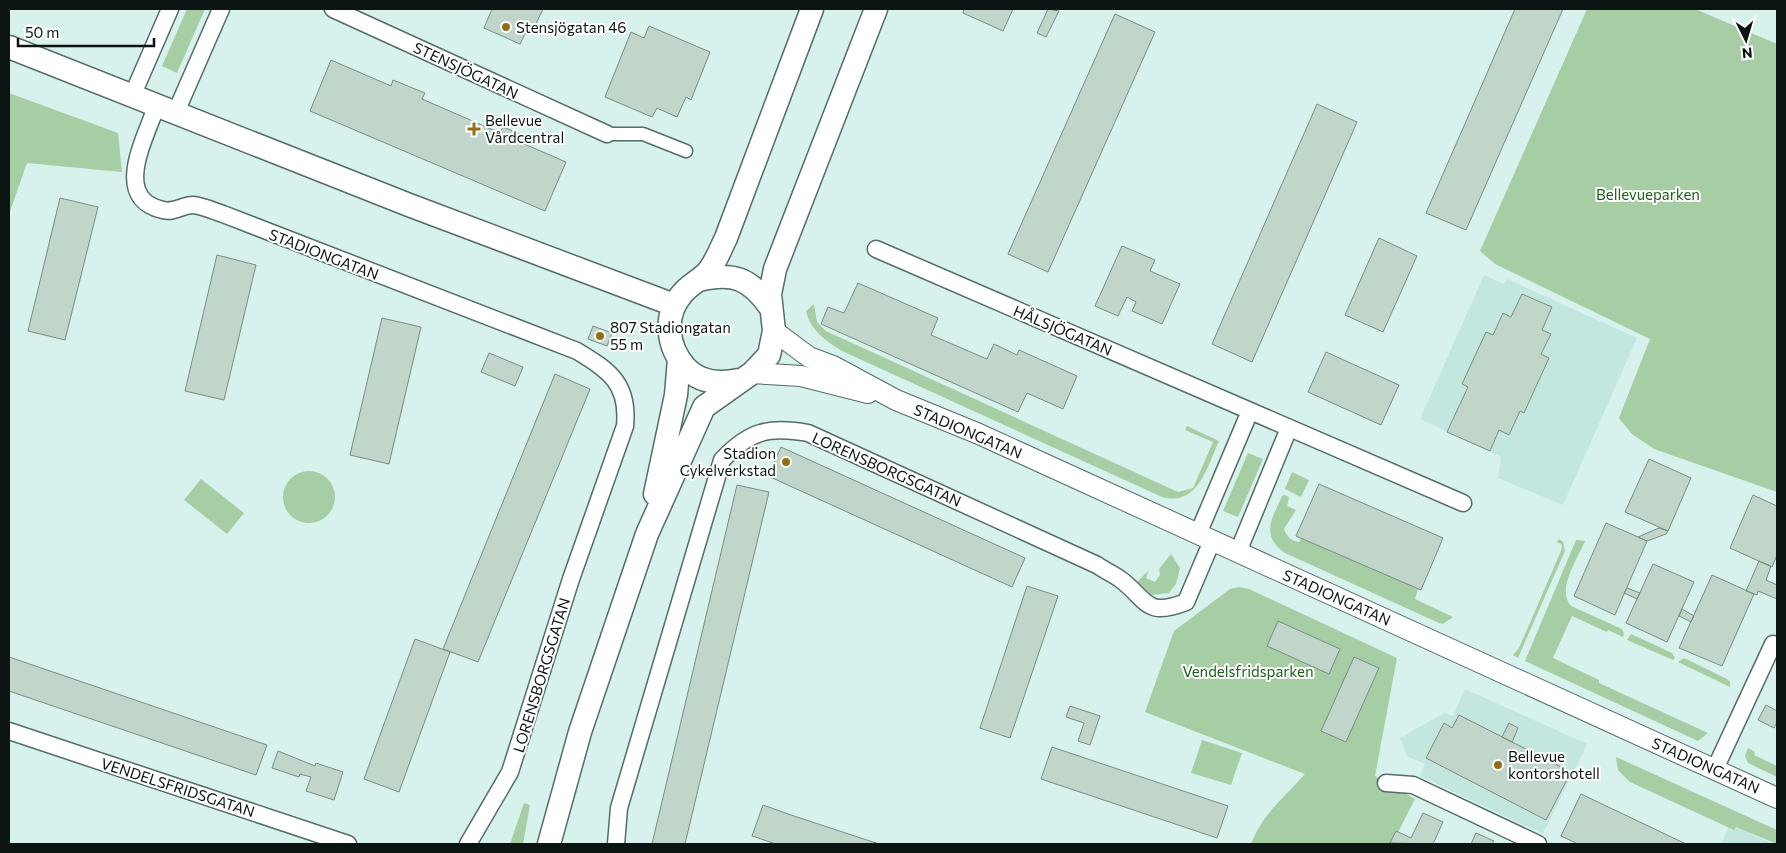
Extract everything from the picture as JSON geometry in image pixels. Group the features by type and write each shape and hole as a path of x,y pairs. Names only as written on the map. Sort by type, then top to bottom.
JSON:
{"main road":[{"path":"746,377 726,383 699,378 688,370 679,359 671,339 669,326 674,305 682,293 700,280 710,269 726,238 812,9"},
{"path":"549,844 580,732 647,534 704,407 746,377 769,355 774,330 770,307 776,269 876,9"},
{"path":"9,47 133,94 410,205 674,305"},
{"path":"700,280 719,275 735,277 751,284 770,307"},
{"path":"647,534 676,395 679,359"}],"street":[{"path":"133,94 170,9"},
{"path":"166,108 221,9"},
{"name":"STENSJÖGATAN","path":"333,9 607,134 643,134 686,151"},
{"name":"STADIONGATAN","path":"166,108 138,157 134,182 137,192 148,204 164,210 195,205 223,214 577,352 598,363"},
{"name":"HÅLSJÖGATAN","path":"876,250 1463,503"},
{"name":"STADIONGATAN","path":"774,330 809,356 833,366 896,400 979,434 1777,798"},
{"name":"LORENSBORGSGATAN","path":"468,844 510,772 571,579 624,426 625,405 618,382 611,373 598,363"},
{"name":"STADIONGATAN","path":"746,377 801,376 896,400"},
{"path":"1205,537 1250,411"},
{"path":"1238,552 1289,428"},
{"name":"LORENSBORGSGATAN","path":"616,844 619,808 722,460 744,440 766,430 786,429 808,433 1097,565 1121,580 1150,607 1168,608 1186,602 1205,537"},
{"path":"1715,769 1773,644"},
{"name":"VENDELSFRIDSGATAN","path":"9,731 348,844"},
{"path":"1386,783 1413,785 1538,844"}],"shaded area":[{"path":"1484,275 1504,284 1507,279 1637,338 1563,505 1498,478 1501,457 1420,419"},
{"path":"1465,689 1587,744 1543,834 1420,776 1425,764 1407,756 1400,738 1444,713 1453,716"},
{"path":"1730,824 1773,844 1721,844"}],"green space":[{"path":"187,9 205,9 177,73 162,66"},
{"name":"Bellevueparken","path":"1587,9 1695,9 1777,44 1777,492 1654,449 1632,434 1619,418 1650,339 1495,264 1480,251"},
{"path":"9,93 118,133 122,172 27,163 9,214"},
{"path":"814,304 817,322 826,331 1178,492 1193,488 1213,442 1185,430 1187,426 1219,441 1200,483 1193,491 1174,499 1162,497 842,351 825,339 811,324 806,311"},
{"path":"1248,453 1263,459 1238,517 1223,511"},
{"path":"309,471 319,473 327,479 333,487 335,497 333,507 327,515 319,521 309,523 299,521 291,515 285,507 283,497 285,487 291,479 299,473"},
{"path":"1292,472 1309,480 1301,497 1285,489"},
{"path":"201,479 244,513 227,534 184,500"},
{"path":"1282,496 1289,497 1287,506 1296,510 1284,529 1292,540 1299,542 1303,534 1418,589 1415,599 1453,617 1443,624 1439,623 1285,553 1273,540 1270,526"},
{"path":"1559,539 1563,542 1565,551 1518,658 1513,655 1519,648 1561,551 1562,545 1557,542"},
{"path":"1576,540 1585,541 1567,583 1567,599 1571,606 1622,629 1624,634 1623,637 1608,630 1607,632 1572,616 1553,658 1599,680 1599,683 1708,733 1698,741 1525,661"},
{"path":"1171,554 1180,568 1176,584 1169,593 1152,595 1137,582 1149,570 1146,578 1155,582 1160,575 1159,569"},
{"name":"Vendelsfridsparken","path":"1239,587 1249,589 1397,658 1375,776 1415,799 1392,844 1251,844 1268,815 1305,774 1145,712 1174,631 1230,589"},
{"path":"1631,634 1672,653 1675,658 1673,660 1627,640"},
{"path":"1684,658 1727,679 1730,682 1730,687 1678,662"},
{"path":"1202,740 1242,753 1231,785 1191,773"},
{"path":"1748,748 1755,752 1754,755 1777,766 1777,777 1748,763 1745,756"},
{"path":"1616,757 1777,830 1777,844 1736,827 1734,830 1630,782 1618,770"},
{"path":"524,803 530,805 523,844 510,844"}],"building":[{"name":"Stensjögatan 46","path":"492,9 543,9 534,28 529,26 520,44 484,28"},
{"path":"964,9 1013,9 1003,31 963,13"},
{"path":"1048,9 1059,11 1046,37 1037,33"},
{"path":"1515,9 1563,9 1466,230 1426,213"},
{"path":"1115,14 1155,32 1048,272 1008,254"},
{"path":"649,26 710,52 691,100 686,97 677,117 657,108 652,117 605,97 631,32 644,38"},
{"path":"331,60 391,86 393,80 425,93 422,99 500,133 503,127 525,136 522,143 566,162 545,211 310,111"},
{"path":"1317,104 1357,122 1252,362 1212,344"},
{"path":"60,198 98,207 65,340 28,331"},
{"path":"1379,238 1417,256 1383,332 1345,315"},
{"path":"1122,246 1155,260 1150,271 1180,284 1162,324 1132,311 1136,302 1127,297 1118,316 1095,306"},
{"path":"217,255 256,265 224,400 185,391"},
{"path":"858,283 938,318 931,335 987,359 994,344 1017,355 1019,350 1077,376 1063,409 1027,393 1018,412 821,324 828,307 844,313"},
{"path":"1522,294 1552,307 1542,330 1551,334 1541,354 1549,358 1524,413 1520,411 1509,435 1499,430 1490,451 1447,432 1468,387 1462,384 1486,332 1493,335 1503,313 1511,317"},
{"path":"382,318 421,327 389,464 350,455"},
{"name":"807 Stadiongatan 55 m","path":"593,326 612,333 607,346 588,339"},
{"path":"1326,352 1399,385 1381,425 1308,392"},
{"path":"489,353 523,367 515,386 481,372"},
{"path":"555,374 590,389 478,662 443,649"},
{"path":"781,447 1025,558 1012,587 768,476"},
{"path":"1649,459 1691,478 1668,531 1625,512"},
{"path":"1319,484 1443,538 1421,590 1296,536"},
{"path":"737,485 769,492 685,844 652,844"},
{"path":"1753,495 1777,506 1777,555 1772,567 1730,548"},
{"path":"1606,523 1647,541 1615,615 1574,596"},
{"path":"1659,528 1668,531 1666,534 1647,541 1638,537"},
{"path":"1759,561 1771,566 1766,580 1777,585 1777,599 1758,591 1757,595 1746,591"},
{"path":"1653,564 1694,582 1667,642 1626,623"},
{"path":"1712,575 1754,594 1722,666 1679,648"},
{"path":"1027,586 1058,596 1010,738 980,728"},
{"path":"1627,588 1640,593 1637,599 1624,593"},
{"path":"1682,609 1694,616 1691,622 1679,616"},
{"path":"1278,621 1340,649 1329,674 1267,646"},
{"path":"415,639 450,652 399,792 364,779"},
{"path":"9,657 267,745 256,775 9,691"},
{"path":"1354,657 1379,668 1346,742 1321,731"},
{"path":"1766,705 1777,711 1777,722 1774,728 1758,720"},
{"path":"1070,706 1100,716 1090,745 1078,741 1084,723 1066,717"},
{"name":"Bellevue kontorshotell","path":"1459,715 1571,772 1546,820 1426,758 1444,723 1452,728"},
{"path":"1509,723 1518,728 1512,742 1502,737"},
{"path":"1052,747 1228,806 1217,838 1041,779"},
{"path":"278,751 315,766 316,763 343,772 334,800 306,791 311,777 300,774 299,777 272,768"},
{"path":"1581,794 1686,844 1578,844 1561,836"},
{"path":"763,805 879,844 776,844 752,836"},
{"path":"1423,813 1443,822 1433,844 1390,843 1396,831 1411,838"},
{"path":"1476,833 1494,841 1492,844 1471,844"}],"place":[{"name":"Stensjögatan 46","path":"506,27"},
{"name":"Bellevue Vårdcentral","path":"474,129"},
{"name":"807 Stadiongatan 55 m","path":"600,336"},
{"name":"Stadion Cykelverkstad","path":"786,462"},
{"name":"Bellevue kontorshotell","path":"1498,765"}]}
